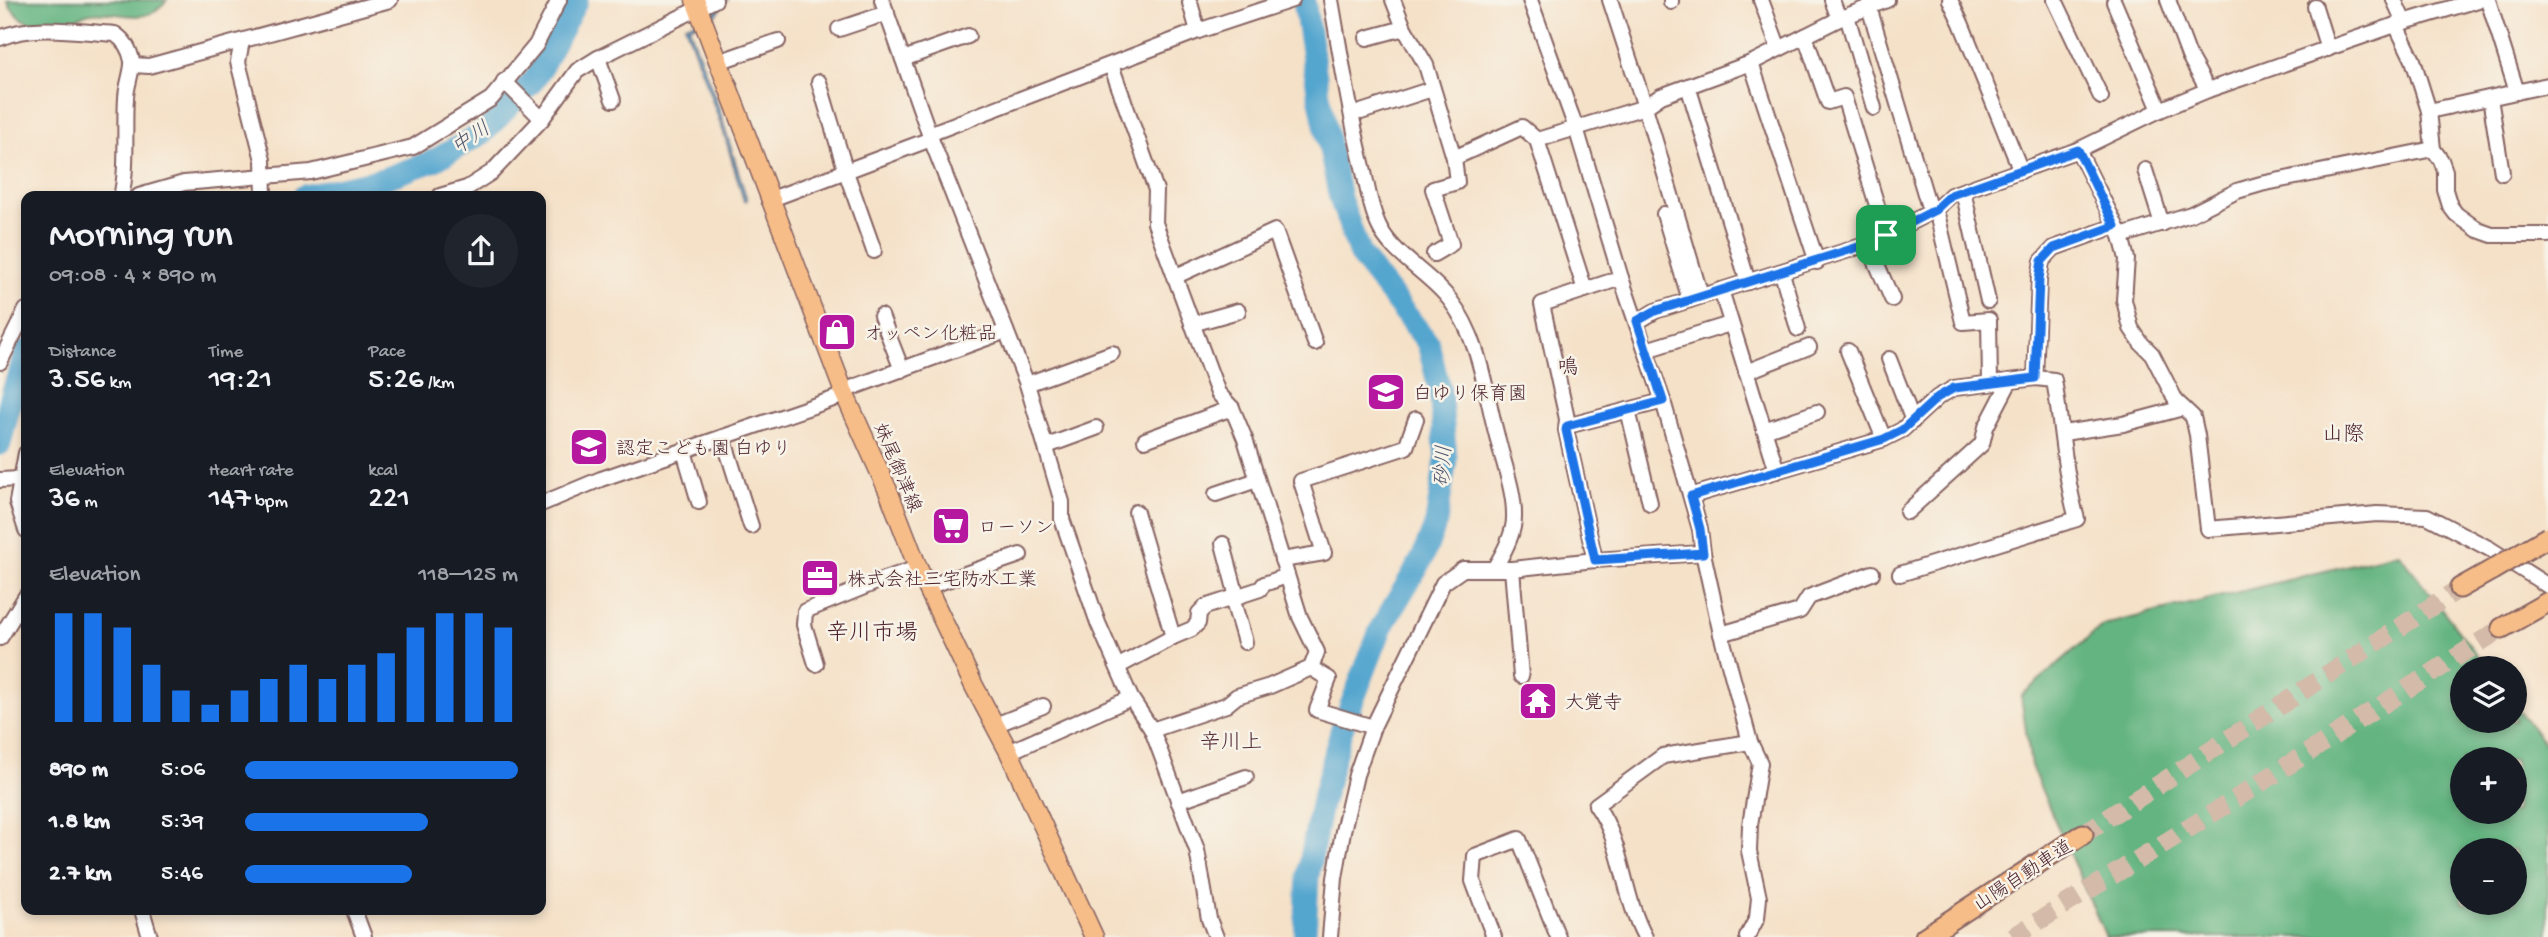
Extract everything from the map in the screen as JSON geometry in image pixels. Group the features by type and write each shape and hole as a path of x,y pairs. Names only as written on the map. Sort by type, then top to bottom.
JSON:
{"highway":[{"path":"2460,588 2548,537"},
{"path":"2502,628 2546,598"},
{"name":"山陽自動車道","path":"1925,937 2083,834"}],"main road":[{"name":"妹尾御津線","path":"702,2 718,62 844,393 889,493 918,568 1009,752 1093,936"}],"street":[{"path":"133,65 149,66 390,0"},
{"path":"156,191 184,183 311,172 413,146 491,99 536,45 559,0"},
{"path":"1331,0 1349,108 1379,227 1394,248 1450,299 1461,315 1474,345 1509,485 1514,517 1505,547 1495,567"},
{"path":"1393,0 1404,28 1426,65 1454,158 1457,182 1433,188 1451,244 1434,254"},
{"path":"1530,0 1576,128 1621,278 1663,401 1700,529 1721,634 1750,743 1760,764 1750,825 1749,851 1759,898 1757,918 1747,937"},
{"path":"1610,0 1645,107 1695,298"},
{"path":"1761,0 1779,49"},
{"path":"1832,0 1843,18 1874,108"},
{"path":"1537,140 1645,107 1661,96 1751,63 1843,18 1887,0"},
{"path":"1950,0 2021,171"},
{"path":"2056,0 2101,97"},
{"path":"2168,0 2189,55 2208,90"},
{"path":"2394,0 2429,111 2433,149 2445,170 2446,199 2456,214 2478,230 2492,234 2548,235"},
{"path":"1637,321 1655,311 1868,244 1935,210 1951,195 2078,150 2208,90 2478,0"},
{"path":"2488,0 2517,92"},
{"path":"457,191 467,188 492,172 542,119 577,71 702,2"},
{"path":"2115,2 2160,110"},
{"path":"1190,3 1198,31"},
{"path":"769,200 1198,31 1281,3"},
{"path":"839,29 884,7 930,136 1027,384 1062,502 1062,519 1098,623 1131,698 1152,730 1197,850 1209,919 1216,937"},
{"path":"1869,7 1928,204 1935,210 1964,322 1989,320 1990,383"},
{"path":"2315,7 2328,49"},
{"path":"1367,38 1404,28"},
{"path":"0,38 8,34 32,31 115,34 129,50 133,65 127,83 123,130 122,191"},
{"path":"903,59 968,36"},
{"path":"1805,36 1828,102 1844,97 1886,235"},
{"path":"242,41 238,62 263,160 263,191"},
{"path":"718,62 778,41"},
{"path":"598,58 613,100"},
{"path":"1751,63 1817,262"},
{"path":"1111,65 1156,190 1155,223 1218,393 1233,408 1300,617 1317,652 1311,668 1270,686 1237,696 1226,705 1152,730"},
{"path":"504,81 542,119"},
{"path":"819,82 845,172 874,251"},
{"path":"2429,111 2548,85"},
{"path":"1688,86 1748,282"},
{"path":"1361,112 1432,89"},
{"path":"2490,98 2502,173"},
{"path":"1454,158 1522,127 1537,140 1585,290"},
{"path":"2035,378 2039,279 2042,261 2054,248 2118,231 2162,224 2204,209 2237,191 2261,184 2433,149"},
{"path":"2078,150 2118,231 2127,259 2124,300 2131,328 2152,355 2176,401 2193,417 2207,529 2376,514 2427,516 2490,549 2546,598"},
{"path":"2145,170 2162,224"},
{"path":"1963,191 1988,300"},
{"path":"1664,214 1695,298"},
{"path":"1174,277 1275,231 1315,343"},
{"path":"1868,244 1892,299"},
{"path":"1782,273 1798,329"},
{"path":"1595,560 1542,304 1621,278"},
{"path":"1721,290 1777,471"},
{"path":"1192,324 1238,311"},
{"path":"881,316 902,370"},
{"path":"0,362 21,320"},
{"path":"1646,350 1730,324"},
{"path":"546,502 601,479 844,393 1006,331"},
{"path":"1746,372 1809,347"},
{"path":"1849,351 1884,439"},
{"path":"1027,384 1112,353"},
{"path":"1889,359 1913,421"},
{"path":"1691,496 1884,439 1902,430 1938,397 1954,388 2035,378 2054,380 2063,433 2067,483 2077,519 1900,574"},
{"path":"1908,512 1982,444 1986,427 2010,381"},
{"path":"1567,426 1663,401"},
{"path":"1145,440 1233,408"},
{"path":"2063,433 2123,424 2183,408"},
{"path":"1628,410 1650,503"},
{"path":"1764,430 1817,412"},
{"path":"1282,560 1324,553 1301,481 1406,447 1416,419"},
{"path":"1046,446 1096,428"},
{"path":"723,437 751,526"},
{"path":"684,451 699,502"},
{"path":"21,462 11,479 21,512"},
{"path":"1216,494 1257,480"},
{"path":"1136,512 1172,637"},
{"path":"1223,544 1245,642"},
{"path":"1329,937 1330,911 1343,831 1356,775 1373,727 1443,583 1463,569 1512,569 1703,553"},
{"path":"927,587 1020,555"},
{"path":"816,664 804,625 805,611 918,568"},
{"path":"1512,569 1521,676"},
{"path":"1721,634 1800,611 1809,597 1872,573"},
{"path":"1119,666 1192,629 1198,623 1199,613 1205,607 1260,589 1264,584 1287,576"},
{"path":"0,638 21,604"},
{"path":"1311,668 1329,679 1317,710 1373,727"},
{"path":"1009,752 1131,698"},
{"path":"995,725 1043,705"},
{"path":"1645,937 1634,913 1609,829 1596,805 1663,756 1750,743"},
{"path":"1178,801 1246,777"},
{"path":"1494,937 1473,881 1475,856 1519,839 1558,937"},
{"path":"143,915 150,937"},
{"path":"356,915 364,937"}],"green space":[{"path":"7,0 167,0 159,9 141,16 91,13 65,24 44,26 22,19"},
{"path":"2399,553 2478,656 2450,656 2450,733 2527,733 2527,721 2548,748 2548,937 2106,937 2031,766 2021,696 2103,625"}],"water":[{"path":"713,0 729,0 718,3 720,10 714,17 689,27 720,112 747,200 744,201 723,130 685,25 712,14 716,9"}],"waterway":[{"name":"中川","path":"327,191 383,179 433,161 483,133 535,79 577,0"},
{"name":"砂川","path":"1304,0 1318,90 1340,198 1360,255 1428,343 1440,391 1446,459 1436,523 1422,559 1382,626 1341,731 1320,809 1308,876 1305,937"},
{"name":"中川","path":"0,444 21,367"}],"tunnel":[{"path":"2083,834 2460,588"},
{"path":"2013,937 2226,805 2502,628"}],"place":[{"name":"オッペン化粧品","path":"837,332"},
{"name":"白ゆり保育園","path":"1386,392"},
{"name":"認定こども園 白ゆり","path":"589,447"},
{"name":"ローソン","path":"951,526"},
{"name":"株式会社三宅防水工業","path":"820,578"},
{"name":"大覚寺","path":"1538,701"}],"district":[{"name":"鳴","path":"1568,366"},
{"name":"山際","path":"2343,433"},
{"name":"辛川市場","path":"872,631"},
{"name":"辛川上","path":"1231,741"}],"route":[{"path":"2078,150 2115,226 2064,243 2054,248 2042,261 2039,270 2035,378 1954,388 1938,397 1902,430 1884,439 1691,496 1703,553 1595,560 1566,430 1567,426 1663,401 1637,321 1655,311 1817,262 1886,235 1935,210 1951,195 2078,150"}]}
